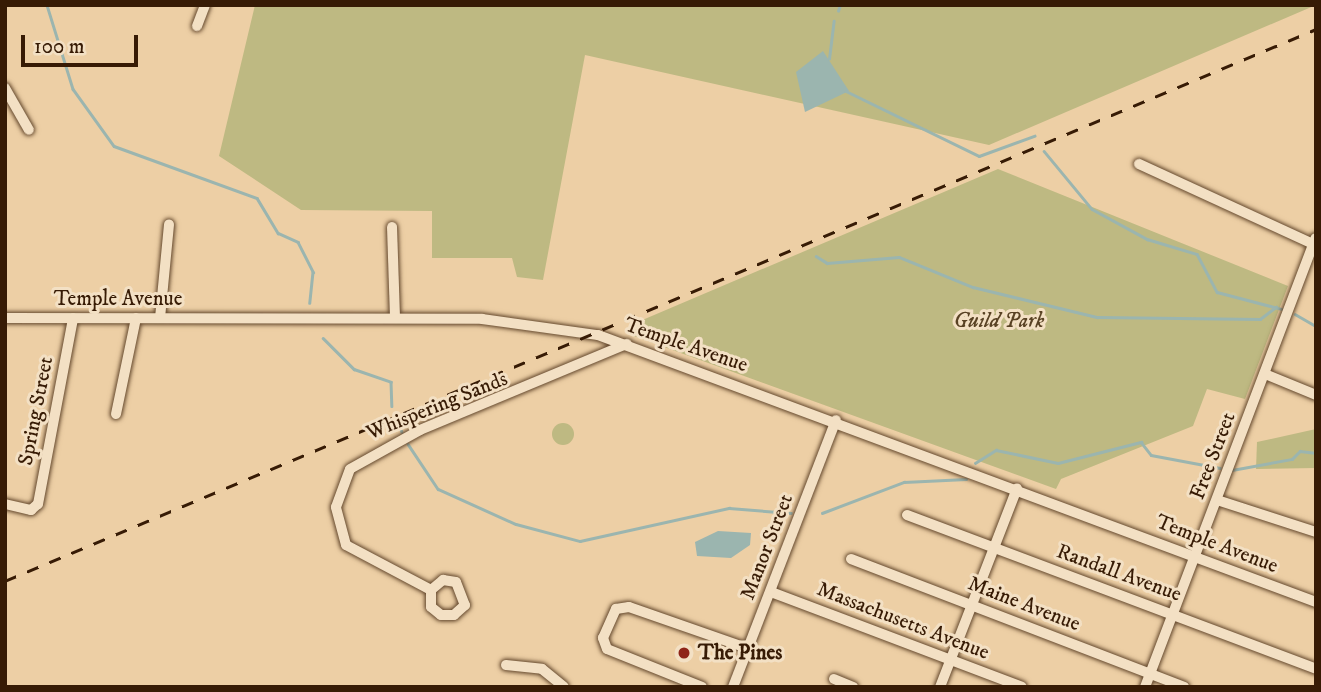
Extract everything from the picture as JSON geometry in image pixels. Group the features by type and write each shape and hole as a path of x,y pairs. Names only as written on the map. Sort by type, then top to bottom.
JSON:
{"street":[{"path":"197,26 205,5"},
{"path":"5,88 29,130"},
{"path":"1139,164 1315,241"},
{"path":"160,318 169,224"},
{"path":"392,227 395,318"},
{"name":"Free Street","path":"1145,687 1315,241"},
{"name":"Temple Avenue","path":"5,318 395,318 520,322 627,344 1316,602"},
{"name":"Spring Street","path":"5,504 35,509 73,318"},
{"path":"116,414 136,318"},
{"name":"Whispering Sands","path":"431,590 346,545 337,507 350,469 420,430 627,344"},
{"path":"1265,374 1316,395"},
{"name":"Manor Street","path":"733,687 835,420"},
{"path":"940,687 1017,488"},
{"path":"1217,500 1316,532"},
{"name":"Randall Avenue","path":"907,515 1316,669"},
{"name":"Maine Avenue","path":"851,559 1184,687"},
{"name":"Massachusetts Avenue","path":"771,592 1022,687"},
{"path":"702,687 607,649 603,638 616,609 629,607 747,648"},
{"path":"506,665 542,670 564,687"},
{"path":"834,679 853,687"}],"green space":[{"path":"255,5 1316,5 989,145 585,55 543,280 517,277 512,258 432,258 432,211 301,210 219,156"},
{"name":"Guild Park","path":"998,169 1288,286 1245,399 1207,389 1193,426 1061,479 1056,489 634,336 633,324"},
{"path":"563,423 571,426 574,434 571,442 563,445 555,442 552,434 555,426"},
{"path":"1316,429 1316,468 1256,469 1257,442"}],"water":[{"path":"823,51 849,91 805,112 796,72"},
{"path":"718,531 751,533 750,545 731,558 697,556 695,542"}],"waterway":[{"path":"47,5 73,89 114,146 257,198 278,233 298,242 313,272 310,303"},
{"path":"838,11 840,5"},
{"path":"829,59 834,21"},
{"path":"846,91 979,156 1034,136"},
{"path":"1044,151 1092,209 1147,239 1197,254 1217,292 1282,309"},
{"path":"816,256 827,263 899,257 973,287 1097,317 1260,319 1276,307"},
{"path":"1295,314 1316,326"},
{"path":"323,338 354,369 391,382 392,406"},
{"path":"400,426 402,432"},
{"path":"975,463 996,450 1058,463 1141,442 1151,455 1220,468"},
{"path":"408,444 438,489 516,524 580,541 729,508 791,513"},
{"path":"1232,470 1292,459 1300,451 1316,453"},
{"path":"822,513 904,482 966,479"}],"railway":[{"path":"5,581 1316,29"}],"place":[{"name":"The Pines","path":"684,653"}]}
